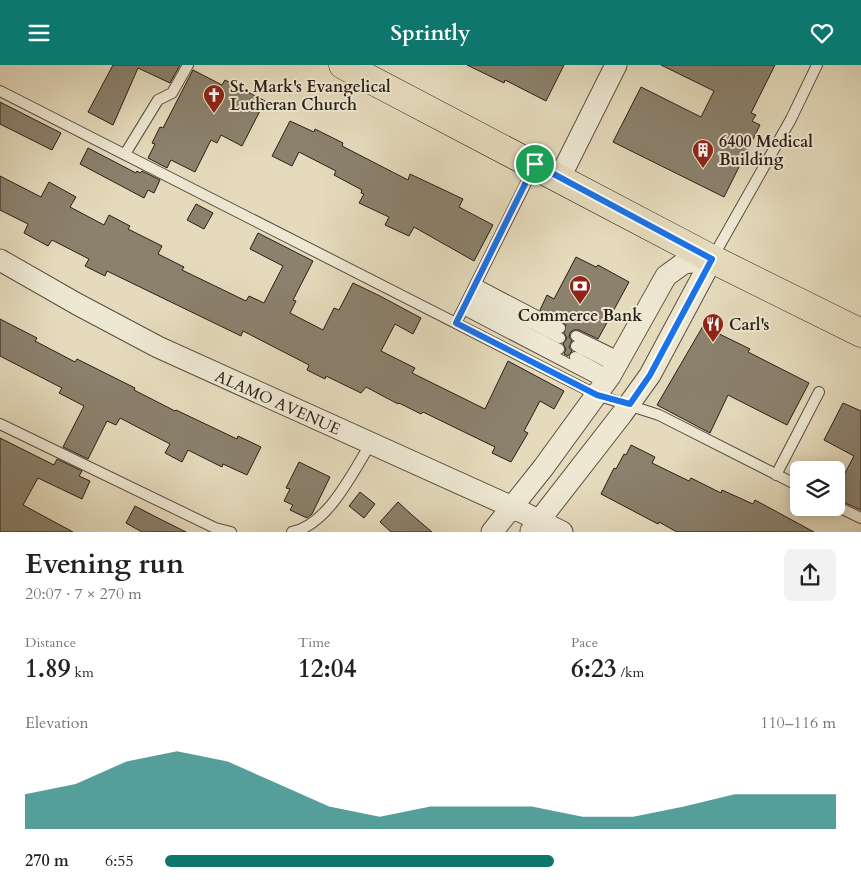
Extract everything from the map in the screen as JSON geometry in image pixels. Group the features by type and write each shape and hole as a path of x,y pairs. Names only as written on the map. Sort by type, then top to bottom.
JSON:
{"main road":[{"path":"344,65 560,177 712,259 861,333"}],"street":[{"path":"560,177 616,65"},
{"path":"492,531 543,468 610,376 666,276 684,263 712,259"},
{"path":"535,526 630,404 650,375 712,259"},
{"name":"ALAMO AVENUE","path":"0,260 77,305 142,338 512,507 535,526 562,531"}],"lane":[{"path":"125,154 158,100 172,93 188,65"},
{"path":"712,259 791,119 817,65"},
{"path":"0,91 456,323 610,376"},
{"path":"456,323 535,164"},
{"path":"469,297 560,338 469,297"},
{"path":"469,297 610,376"},
{"path":"610,376 576,346 610,376 630,404 659,415 790,482"},
{"path":"776,475 819,392"},
{"path":"0,423 215,528 231,531"},
{"path":"292,531 299,530 316,521 329,508 371,443"},
{"path":"845,510 861,518"}],"building":[{"path":"113,65 180,65 170,83 138,68 113,125 88,112"},
{"path":"467,65 564,65 546,101 505,80 504,83"},
{"name":"6400 Medical Building","path":"661,65 775,65 751,113 756,115 752,121 760,125 724,197 613,142 641,87 701,117 714,91"},
{"name":"St. Mark's Evangelical Lutheran Church","path":"193,70 222,85 225,80 265,101 242,146 221,135 217,143 211,140 195,172 171,160 167,168 148,158 155,144 152,143 160,127 163,128"},
{"path":"0,102 61,133 52,150 0,124"},
{"path":"290,121 314,132 315,129 343,143 342,146 408,180 410,174 463,199 459,207 493,225 474,261 414,227 409,236 385,225 389,217 359,203 364,194 361,193 362,190 334,175 336,171 299,152 292,166 272,156"},
{"path":"88,148 136,173 137,171 140,173 142,171 160,180 154,193 148,190 144,198 80,164"},
{"path":"0,176 41,197 49,182 76,197 70,207 104,225 109,215 130,226 128,229 162,246 158,254 184,267 182,270 246,301 249,296 264,303 283,266 250,249 258,233 313,261 293,300 296,301 290,313 323,330 334,308 339,310 353,283 380,296 421,318 413,334 395,324 381,351 415,368 412,373 485,409 508,361 564,391 554,409 540,401 524,431 528,433 511,462 492,453 495,447 423,412 421,414 398,404 366,387 361,393 326,376 325,379 307,370 309,365 243,331 241,336 107,271 105,276 85,266 89,259 52,240 48,246 24,233 28,224 0,210"},
{"path":"196,204 213,213 204,229 187,220"},
{"name":"Commerce Bank","path":"576,257 596,267 598,265 629,282 598,339 579,330 573,330 570,333 569,337 572,341 569,347 572,351 568,356 564,354 566,349 563,344 567,338 564,333 566,325 540,310 547,295 554,299"},
{"path":"0,319 37,338 35,341 75,362 77,359 135,388 134,390 175,411 237,439 238,436 261,447 247,475 223,464 222,467 188,450 182,462 165,453 170,444 120,418 116,425 107,421 88,459 63,447 84,406 59,393 62,388 0,356"},
{"path":"703,326 750,349 748,352 809,383 787,425 728,395 710,433 657,405"},
{"path":"843,403 861,411 861,510 845,503 845,473 854,456 824,440"},
{"path":"0,438 54,465 57,459 82,471 79,476 90,481 82,499 38,478 23,505 73,532 0,532"},
{"path":"631,445 655,457 652,463 689,481 691,478 721,493 722,490 753,504 755,500 814,532 677,532 659,522 658,524 601,494 614,468 616,469"},
{"path":"299,462 330,477 312,514 307,518 290,510 293,505 284,501 290,489 286,488"},
{"path":"360,492 375,504 364,518 349,506"},
{"path":"398,502 432,532 391,532 380,522"},
{"path":"135,506 186,532 142,532 126,523"}],"place":[{"name":"St. Mark's Evangelical Lutheran Church","path":"214,114"},
{"name":"6400 Medical Building","path":"703,169"},
{"name":"Commerce Bank","path":"580,305"},
{"name":"Carl's","path":"713,343"}],"route":[{"path":"535,164 712,259 650,375 630,404 597,395 456,323 535,164"}]}
